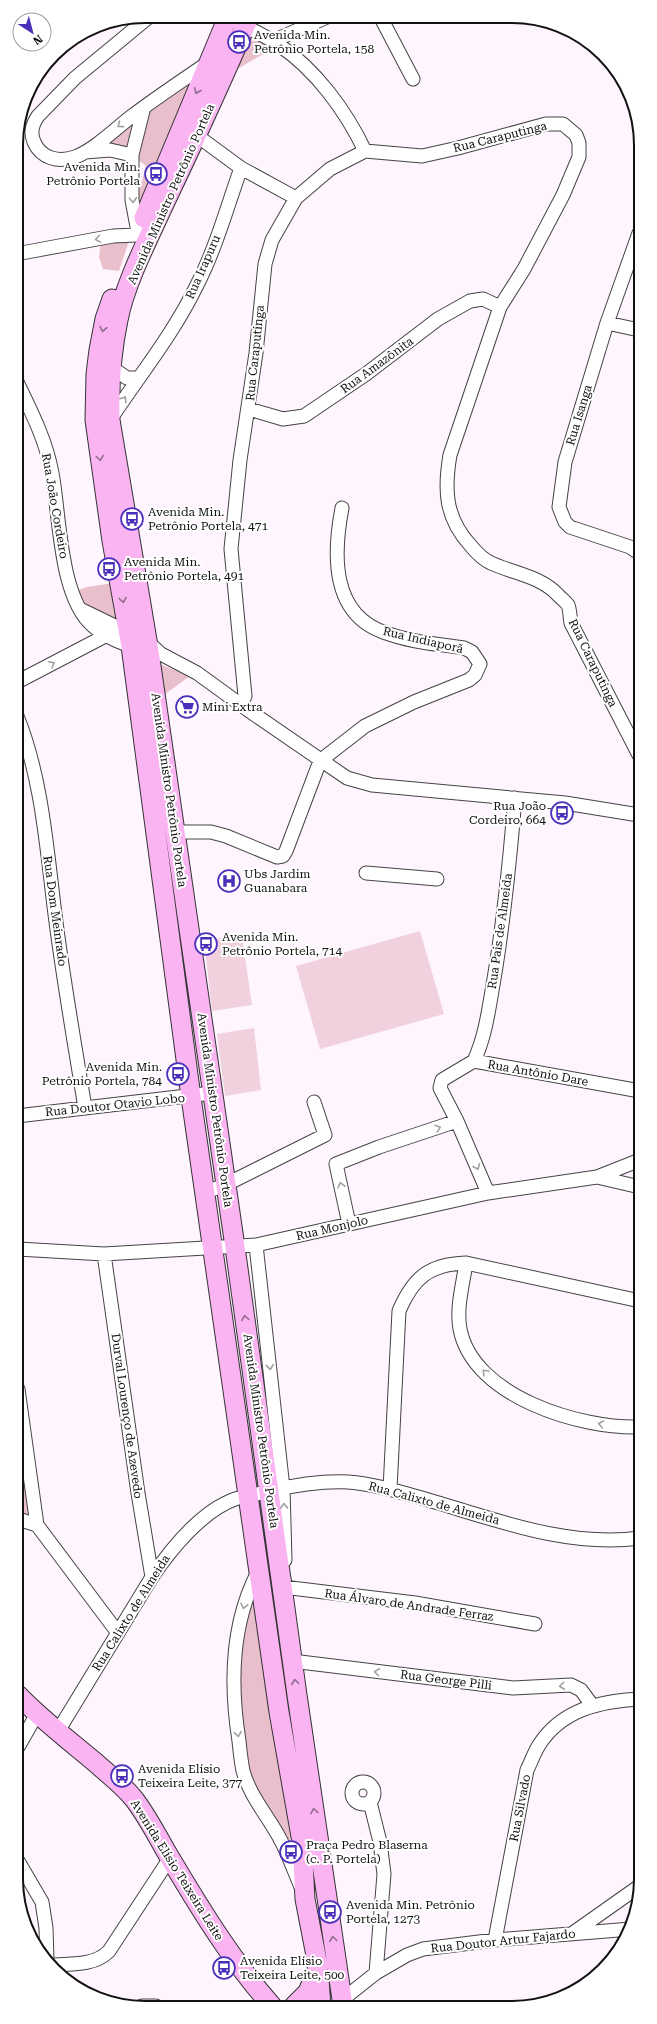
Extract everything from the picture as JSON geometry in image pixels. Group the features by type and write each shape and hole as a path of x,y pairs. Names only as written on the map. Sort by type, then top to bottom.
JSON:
{"main road":[{"name":"Avenida Ministro Petrônio Portela","path":"225,23 137,234 104,319 96,374 95,420 112,541 143,646 191,1097 214,1248 279,1712 310,1839 343,2001"},
{"name":"Avenida Ministro Petrônio Portela","path":"246,23 145,245 126,295 118,319 112,368 110,420 143,646 175,832 235,1247 277,1490 283,1587 310,1839 305,1899 318,1966 321,2001"},
{"name":"Avenida Elísio Teixeira Leite","path":"23,1702 120,1784 133,1797 224,1945 248,1978 268,2001"},
{"path":"299,2001 308,1992 318,1966"}],"street":[{"path":"132,155 110,150 85,152 66,159 56,160 47,157 35,145 32,137 33,123 38,116 75,78 141,23"},
{"path":"250,23 297,59 315,76 356,131 365,151"},
{"path":"273,41 314,23"},
{"path":"384,23 412,79"},
{"path":"85,152 144,107 209,62"},
{"path":"23,253 137,234 132,200 132,155 144,107"},
{"name":"Rua Caraputinga","path":"241,705 245,696 231,549 240,460 249,409 265,264 272,240 296,198 330,169 365,151 422,156 458,148 495,136 546,124 563,124 576,135 579,143 578,157 563,195 524,269 500,307 450,455 446,478 451,516 463,537 490,563 541,581 554,590 568,605 571,623 634,745"},
{"path":"196,135 241,168 296,198"},
{"name":"Rua Irapuru","path":"110,420 171,330 197,286 217,236 241,168"},
{"name":"Rua Isanga","path":"634,247 607,322 565,462 559,507 564,522 570,527 634,550"},
{"name":"Rua Amazônita","path":"249,409 283,418 304,416 360,378 438,319 470,301 483,300 500,307"},
{"path":"607,322 634,329"},
{"path":"112,368 127,378 138,378"},
{"name":"Rua João Cordeiro","path":"23,395 42,436 52,473 66,572 72,593 91,625 107,635 143,646"},
{"name":"Rua Indiaporã","path":"320,761 365,726 414,702 469,680 475,675 480,664 476,656 468,650 386,633 367,624 354,612 344,595 337,571 338,533 342,508"},
{"name":"Rua João Cordeiro","path":"80,608 143,646 197,673 320,761 347,778 372,785 569,803 634,814"},
{"path":"23,679 107,635"},
{"name":"Rua Dom Meinrado","path":"23,734 30,756 43,821 58,938 85,1108"},
{"path":"175,832 211,832 226,836 277,857 283,856 320,761"},
{"name":"Rua Pais de Almeida","path":"474,1061 485,1030 506,906 515,798"},
{"path":"366,873 437,879"},
{"name":"Rua Antônio Dare","path":"457,1121 440,1088 442,1080 474,1061 634,1089"},
{"name":"Rua Doutor Otavio Lobo","path":"23,1115 212,1094"},
{"path":"205,1192 226,1184 325,1135 314,1102"},
{"path":"349,1224 336,1164 457,1121 488,1193"},
{"name":"Rua Monjolo","path":"23,1249 104,1254 256,1245 488,1193 597,1178 634,1163"},
{"path":"597,1178 634,1186"},
{"name":"Avenida Ministro Petrônio Portela","path":"256,1245 277,1490"},
{"name":"Durval Lourenço de Azevedo","path":"104,1254 138,1493 152,1577"},
{"path":"390,1489 399,1311 406,1294 418,1279 430,1270 448,1263 466,1263 634,1300"},
{"path":"466,1263 460,1303 460,1329 467,1349 477,1364 490,1378 514,1395 556,1414 606,1426 634,1426"},
{"path":"23,1427 36,1525 118,1633"},
{"name":"Rua Calixto de Almeida","path":"58,1731 168,1553 198,1523 228,1503 248,1496 326,1483 348,1482 390,1489 513,1525 570,1537 597,1541 634,1538"},
{"path":"23,1521 36,1525"},
{"name":"Avenida Ministro Petrônio Portela","path":"259,1570 249,1589 244,1604 234,1663 233,1685 236,1723 244,1771 256,1802 279,1837 305,1899"},
{"name":"Rua Álvaro de Andrade Ferraz","path":"283,1587 415,1603 535,1624"},
{"name":"Rua George Pilli","path":"292,1661 513,1688 571,1685 581,1690 592,1705"},
{"name":"Rua Silvado","path":"495,1940 527,1770 539,1745 552,1729 574,1713 592,1705 613,1700 634,1699"},
{"path":"23,1738 37,1714"},
{"path":"370,1802 380,1842 384,1874 376,1973"},
{"path":"279,1837 310,1839"},
{"path":"58,1964 82,1962 103,1957 109,1951 170,1858"},
{"path":"23,1870 42,1902 46,1928 47,1951"},
{"path":"573,1933 634,1889"},
{"name":"Rua Doutor Artur Fajardo","path":"345,2001 376,1973 407,1955 423,1949 495,1940 623,1930"}],"shaded area":[{"path":"244,32 275,47 239,68 228,67"},
{"path":"209,62 150,191 136,203 146,166 132,155 86,151"},
{"path":"130,238 119,271 103,269 99,257 101,242"},
{"path":"120,582 129,634 93,616 73,592 87,587"},
{"path":"159,664 190,676 161,697"},
{"path":"420,931 444,1014 320,1049 296,966"},
{"path":"242,936 252,1005 212,1011 204,940"},
{"path":"254,1028 261,1090 225,1096 217,1034"},
{"path":"23,1424 37,1525 23,1521"},
{"path":"259,1570 302,1842 279,1837 244,1771 234,1663"}],"place":[{"name":"Avenida Min. Petrônio Portela, 158","path":"239,42"},
{"name":"Avenida Min. Petrônio Portela","path":"156,174"},
{"name":"Avenida Min. Petrônio Portela, 471","path":"132,519"},
{"name":"Avenida Min. Petrônio Portela, 491","path":"109,569"},
{"name":"Mini Extra","path":"187,707"},
{"name":"Rua João Cordeiro, 664","path":"562,813"},
{"name":"Ubs Jardim Guanabara","path":"229,881"},
{"name":"Avenida Min. Petrônio Portela, 714","path":"206,944"},
{"name":"Avenida Min. Petrônio Portela, 784","path":"178,1074"},
{"name":"Avenida Elísio Teixeira Leite, 377","path":"122,1776"},
{"name":"Praça Pedro Blaserna (c. P. Portela)","path":"291,1852"},
{"name":"Avenida Min. Petrônio Portela, 1273","path":"330,1912"},
{"name":"Avenida Elísio Teixeira Leite, 500","path":"224,1968"}]}
